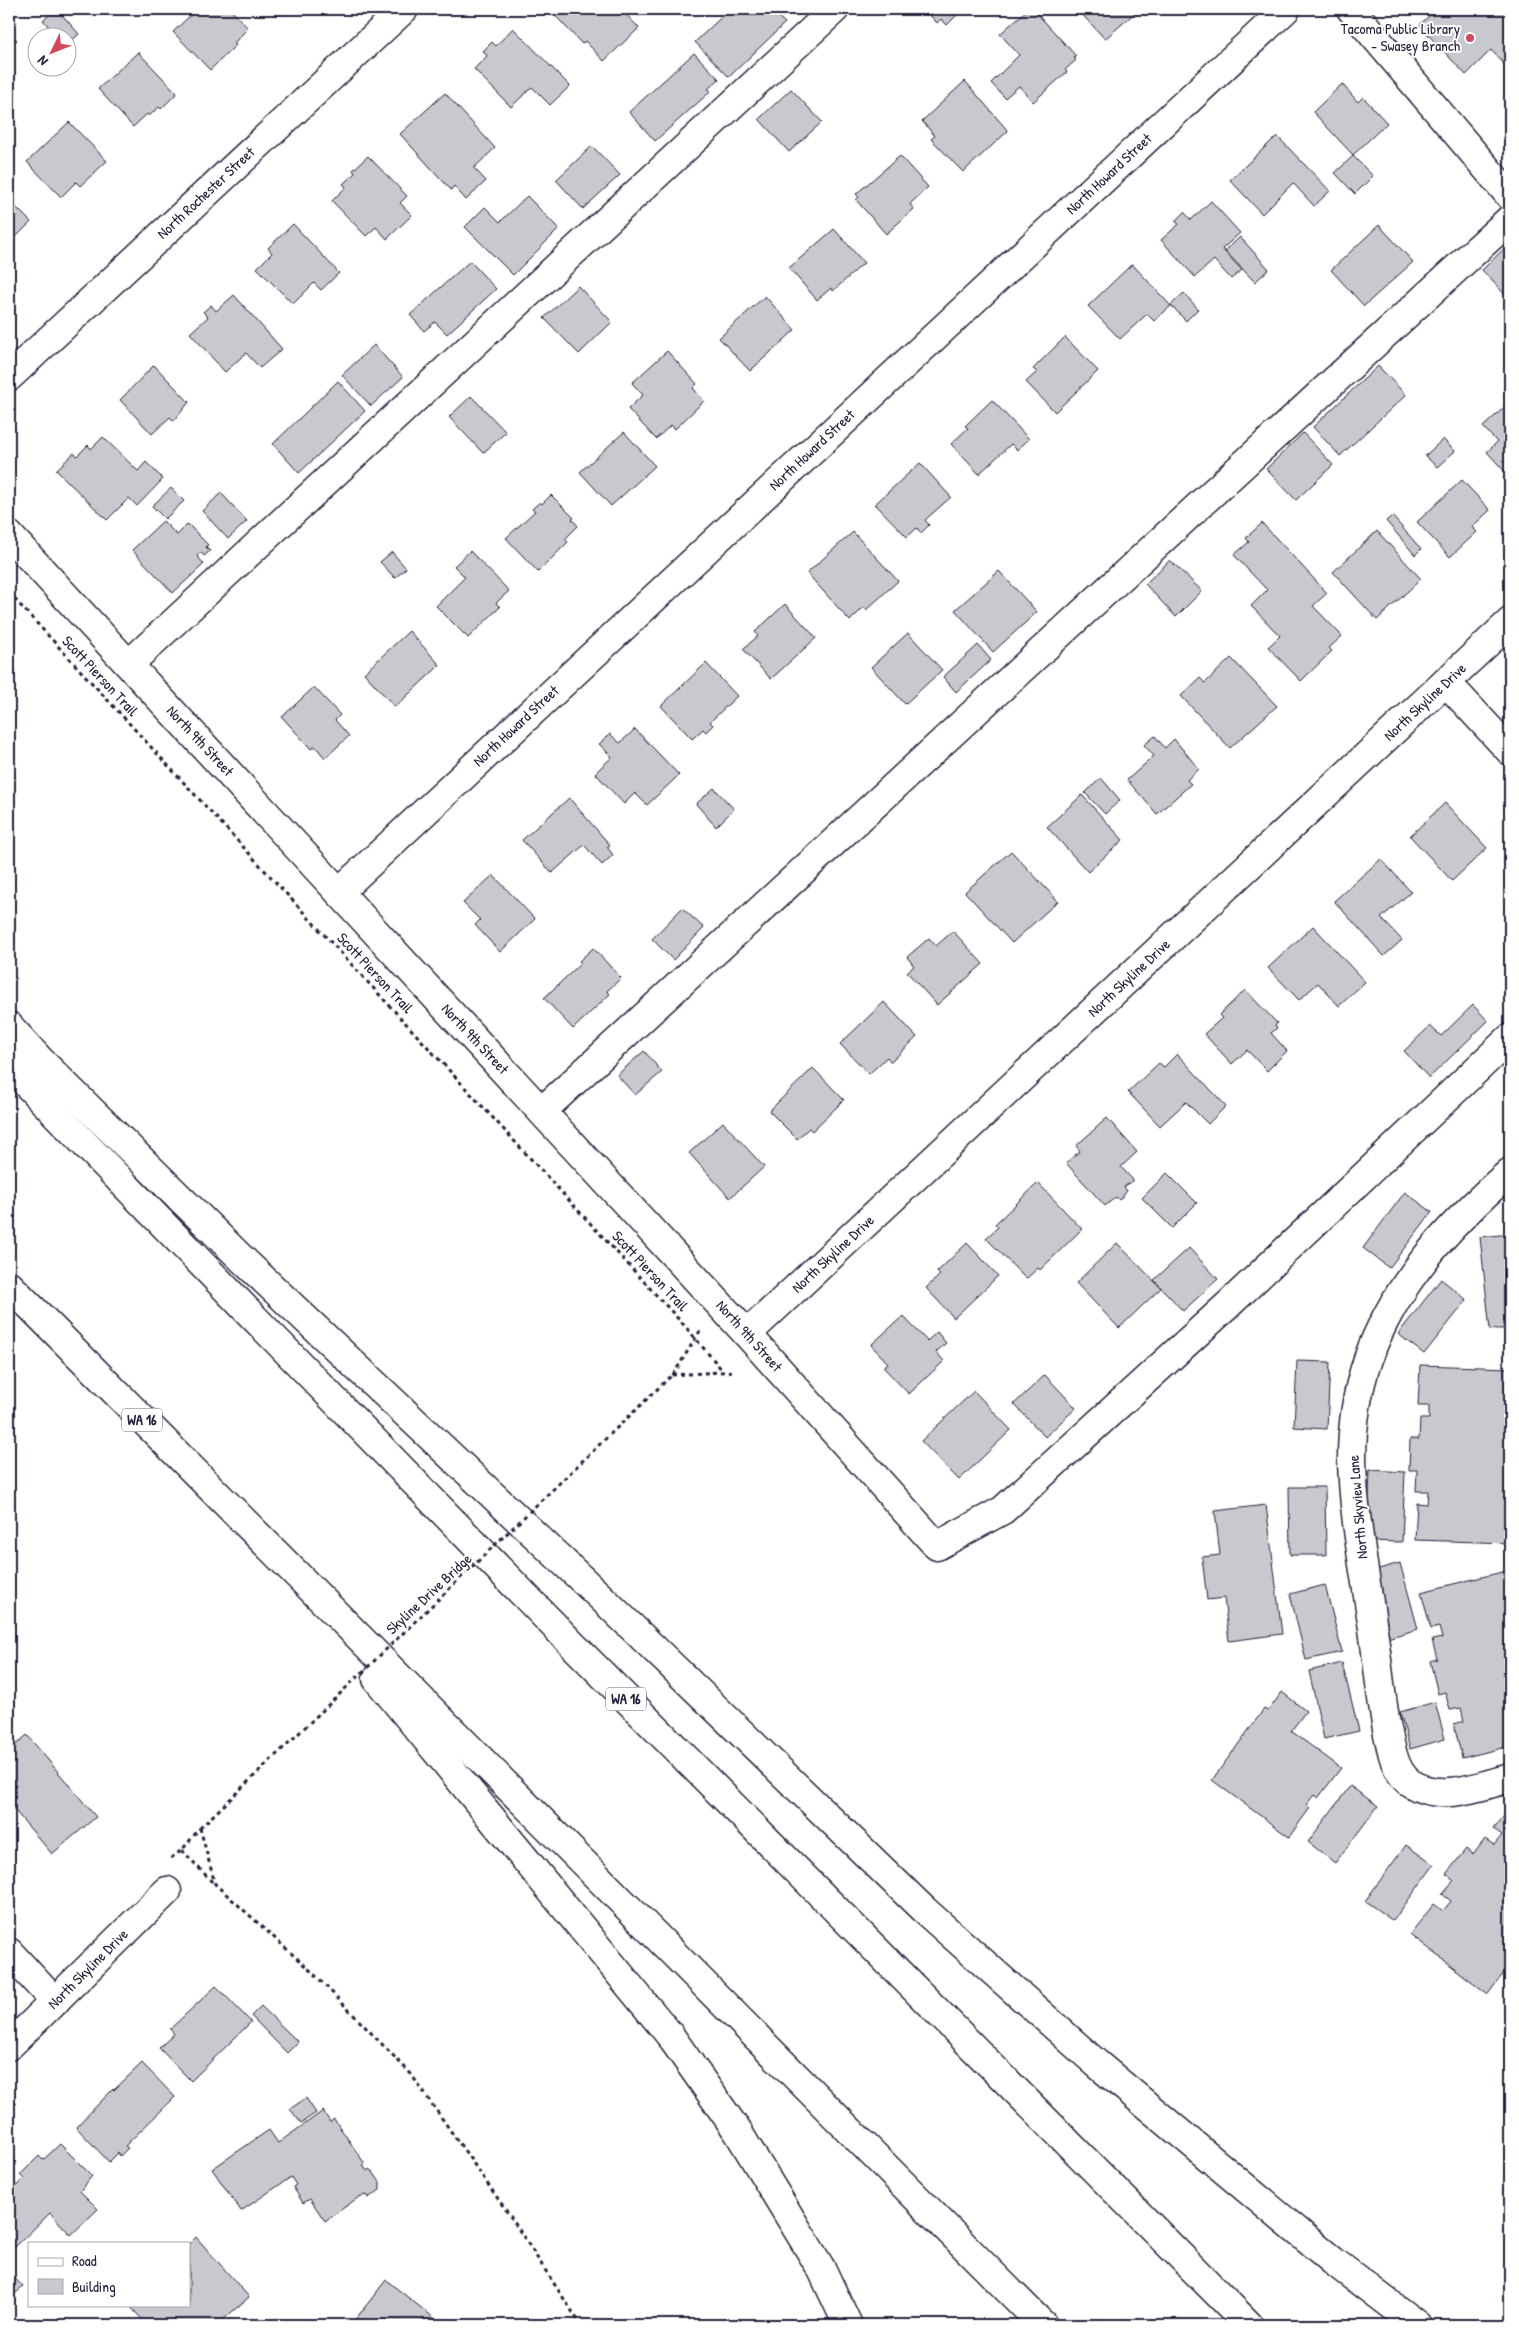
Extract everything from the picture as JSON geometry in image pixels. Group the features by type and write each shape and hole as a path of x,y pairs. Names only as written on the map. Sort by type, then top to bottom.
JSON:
{"main road":[{"name":"North Rochester Street","path":"9,377 404,9"},
{"path":"129,664 834,9"},
{"name":"North Howard Street","path":"339,892 1286,9"},
{"path":"1351,9 1510,196"},
{"path":"542,1111 1510,219"},
{"name":"North 9th Street","path":"9,535 747,1334 937,1546 1003,1510 1228,1305 1510,1038"},
{"name":"North Skyline Drive","path":"747,1334 1510,622"},
{"path":"1446,682 1510,751"},
{"path":"9,1026 39,1059 242,1259 607,1603 923,1909 1096,2063 1333,2260 1417,2325"},
{"name":"WA 16","path":"9,1066 573,1645 1250,2325"},
{"name":"North Skyview Lane","path":"1510,1172 1484,1194 1433,1249 1394,1304 1368,1358 1361,1382 1356,1408 1352,1459 1356,1510 1385,1710 1398,1768 1412,1784 1438,1792 1454,1792 1510,1778"},
{"name":"WA 16","path":"9,1286 1043,2325"},
{"path":"274,1554 669,2034 738,2132 822,2270 848,2325"},
{"name":"North Skyline Drive","path":"9,2046 167,1891"},
{"path":"9,1952 55,2002"}],"path":[{"name":"Scott Pierson Trail","path":"9,593 683,1324 723,1371"},
{"path":"672,1375 694,1338"},
{"path":"672,1375 742,1371"},
{"name":"Skyline Drive Bridge","path":"215,1884 200,1828 672,1375"},
{"path":"182,1850 215,1884 312,1972 411,2074 515,2224 581,2325"}],"building":[{"path":"57,9 74,28 50,28 43,20"},
{"path":"197,9 230,9 248,28 234,43 236,45 210,70 173,32"},
{"path":"549,9 621,9 639,28 604,61 585,41 582,44"},
{"path":"730,9 782,9 776,15 785,23 729,77 695,42"},
{"path":"924,9 954,9 958,14 947,25 941,19 937,23"},
{"path":"1028,9 1033,9 1076,56 1074,58 1076,60 1065,70 1067,72 1033,102 1019,86 1005,98 991,83 1019,55 1000,34"},
{"path":"1077,9 1137,9 1138,10 1105,39"},
{"name":"Tacoma Public Library - Swasey Branch","path":"1437,9 1510,9 1510,70 1491,50 1466,75 1419,25"},
{"path":"513,28 570,86 550,105 532,87 511,107 474,69 487,56 483,51 492,42 496,46"},
{"path":"9,32 17,40 9,48"},
{"path":"138,52 177,93 161,109 159,107 149,116 147,114 133,127 98,89"},
{"path":"694,53 719,79 708,89 711,91 655,141 629,112"},
{"path":"965,81 1008,131 963,172 931,139 935,136 922,121"},
{"path":"1342,84 1358,102 1363,97 1387,123 1353,155 1313,112"},
{"path":"791,89 822,122 789,152 759,119"},
{"path":"445,93 495,148 474,168 486,181 466,200 454,186 451,190 400,134"},
{"path":"69,122 107,161 80,186 76,182 61,197 27,162"},
{"path":"1277,136 1330,191 1314,206 1293,183 1262,214 1230,180"},
{"path":"592,146 620,175 583,209 556,180"},
{"path":"368,156 407,196 400,203 412,215 387,239 376,227 366,236 332,201 346,187 343,184 355,173 353,170"},
{"path":"900,156 928,187 910,204 914,209 886,234 856,200 859,197 856,194"},
{"path":"1353,156 1373,176 1355,194 1335,173"},
{"path":"527,196 559,229 513,275 465,227 485,207 500,222"},
{"path":"9,200 31,222 9,244"},
{"path":"1211,201 1240,233 1222,249 1242,270 1231,279 1214,260 1195,277 1161,240 1179,224 1175,221 1184,212 1191,220"},
{"path":"293,224 339,273 321,290 314,283 293,304 257,268 272,253 268,248"},
{"path":"1379,225 1413,262 1364,306 1331,270"},
{"path":"834,229 864,263 833,291 831,288 817,300 789,268"},
{"path":"1240,237 1269,269 1255,282 1225,251"},
{"path":"1510,243 1510,300 1482,270"},
{"path":"470,261 496,289 447,334 435,322 424,331 410,315"},
{"path":"1132,264 1171,306 1154,321 1147,314 1120,339 1088,306"},
{"path":"578,286 612,322 579,354 544,318"},
{"path":"1184,293 1198,309 1186,321 1171,305"},
{"path":"234,295 282,349 260,368 246,353 225,372 190,333 208,317 203,312 211,305 216,311"},
{"path":"765,296 795,330 750,371 719,338"},
{"path":"1065,337 1098,371 1055,412 1026,382 1037,372 1033,369"},
{"path":"374,345 403,377 371,406 342,375"},
{"path":"667,351 697,384 693,388 704,401 675,429 671,425 656,439 628,409 643,395 632,383"},
{"path":"154,365 189,402 174,421 170,417 152,434 120,400"},
{"path":"1378,366 1406,395 1340,456 1313,427"},
{"path":"338,381 365,411 299,473 273,444"},
{"path":"471,396 506,432 483,453 449,417"},
{"path":"992,400 1029,439 1017,450 1011,444 979,474 951,444 968,428 965,426"},
{"path":"1510,402 1510,477 1487,452 1497,442 1483,427"},
{"path":"624,432 655,466 611,506 580,472"},
{"path":"1303,433 1333,465 1296,500 1266,469"},
{"path":"103,437 138,471 146,462 163,479 137,506 129,498 107,520 56,470 74,453 77,456 88,445 91,449"},
{"path":"1443,439 1455,451 1437,467 1425,456"},
{"path":"920,463 951,497 925,520 929,525 921,533 917,528 907,537 875,504"},
{"path":"1462,480 1490,510 1472,527 1477,532 1450,557 1417,522"},
{"path":"171,488 184,501 165,519 152,506"},
{"path":"221,493 247,521 228,539 202,511"},
{"path":"551,495 574,518 572,519 578,526 565,539 568,542 538,572 506,538 535,511 532,509 540,502 542,504"},
{"path":"1392,516 1421,549 1415,555 1386,521"},
{"path":"163,521 177,535 188,524 208,545 206,547 210,551 204,556 201,552 197,556 204,564 173,593 132,550"},
{"path":"1262,523 1327,593 1313,606 1342,636 1329,648 1332,651 1301,681 1268,647 1280,636 1251,606 1267,590 1234,555 1249,542 1246,538"},
{"path":"1377,531 1421,579 1377,620 1333,572"},
{"path":"853,532 898,581 866,610 864,607 850,621 807,573"},
{"path":"470,551 509,591 496,603 500,607 468,638 436,606 465,577 454,566"},
{"path":"392,552 406,568 395,578 380,562"},
{"path":"1170,560 1202,591 1176,617 1145,584"},
{"path":"999,571 1037,612 993,652 955,610"},
{"path":"785,604 816,638 771,679 743,649 758,636 755,632"},
{"path":"409,631 440,665 395,707 364,673"},
{"path":"908,633 942,670 905,704 871,667"},
{"path":"978,645 991,660 956,692 943,677"},
{"path":"1231,658 1277,706 1230,748 1181,696 1200,678 1205,683"},
{"path":"706,663 737,696 710,722 713,725 706,732 703,729 692,739 661,706"},
{"path":"314,687 340,715 335,720 349,736 325,758 315,746 311,749 282,717"},
{"path":"635,729 679,775 647,805 635,793 624,804 595,773 612,757 599,744 610,734 620,743"},
{"path":"1155,736 1165,748 1174,739 1199,769 1187,780 1191,784 1157,814 1127,780 1154,756 1144,745"},
{"path":"1101,778 1120,800 1105,814 1085,793"},
{"path":"714,788 734,809 716,827 696,804"},
{"path":"1082,795 1123,840 1088,872 1047,827"},
{"path":"569,798 610,845 607,847 613,855 602,865 584,845 552,873 522,840"},
{"path":"1445,803 1487,848 1452,881 1410,836"},
{"path":"1011,851 1058,901 1012,943 965,892"},
{"path":"1381,859 1411,892 1381,918 1402,940 1384,956 1334,901"},
{"path":"493,875 535,919 500,952 475,925 480,920 463,903"},
{"path":"682,908 704,928 673,960 652,939"},
{"path":"1313,926 1365,982 1339,1006 1318,983 1299,1000 1268,968"},
{"path":"953,931 983,964 937,1005 907,972 914,966 907,957 929,938 936,946"},
{"path":"593,948 621,978 607,991 610,994 573,1029 544,998 581,963 579,961"},
{"path":"1245,990 1277,1023 1275,1026 1277,1028 1271,1033 1287,1051 1267,1071 1247,1050 1232,1064 1204,1034 1222,1018 1219,1015"},
{"path":"884,1002 917,1037 891,1062 887,1057 869,1074 840,1044"},
{"path":"1473,1005 1488,1021 1429,1078 1404,1051 1430,1026 1441,1036"},
{"path":"644,1051 662,1072 635,1095 617,1075"},
{"path":"1177,1054 1226,1106 1208,1124 1186,1102 1160,1126 1128,1092 1159,1063 1164,1067"},
{"path":"813,1068 844,1100 812,1131 809,1128 797,1139 769,1111"},
{"path":"1107,1118 1137,1152 1121,1167 1133,1180 1124,1187 1127,1191 1119,1200 1116,1197 1105,1206 1066,1163 1080,1151 1076,1146"},
{"path":"723,1122 764,1167 730,1198 689,1153"},
{"path":"1167,1173 1197,1203 1172,1228 1142,1198"},
{"path":"1038,1183 1082,1229 1040,1270 1038,1268 1026,1279 986,1238 998,1227 995,1224"},
{"path":"1405,1192 1432,1212 1389,1268 1363,1248"},
{"path":"1510,1234 1510,1328 1490,1330 1480,1237"},
{"path":"967,1243 998,1276 954,1318 926,1288 940,1275 937,1272"},
{"path":"1117,1243 1161,1288 1119,1328 1076,1283"},
{"path":"1189,1248 1218,1279 1183,1311 1154,1280"},
{"path":"1441,1279 1467,1300 1424,1354 1398,1334"},
{"path":"903,1316 927,1341 937,1332 946,1343 936,1352 944,1361 909,1394 883,1367 888,1363 871,1345"},
{"path":"1297,1361 1330,1362 1327,1429 1294,1427"},
{"path":"1420,1365 1510,1368 1510,1543 1415,1540 1417,1503 1427,1504 1428,1491 1416,1491 1417,1470 1409,1470 1410,1439 1419,1439 1420,1419 1429,1419 1429,1406 1418,1406"},
{"path":"1045,1375 1076,1408 1045,1437 1014,1404"},
{"path":"974,1391 1011,1430 959,1480 921,1441"},
{"path":"1370,1470 1405,1472 1402,1542 1367,1541"},
{"path":"1289,1487 1325,1487 1326,1555 1290,1555"},
{"path":"1266,1505 1282,1634 1229,1641 1224,1598 1207,1600 1202,1557 1220,1555 1215,1511"},
{"path":"1400,1563 1418,1629 1384,1639 1365,1573"},
{"path":"1510,1570 1510,1746 1462,1758 1454,1724 1464,1721 1461,1708 1450,1710 1445,1692 1438,1694 1430,1661 1437,1659 1432,1640 1442,1638 1439,1627 1431,1629 1421,1592"},
{"path":"1325,1585 1342,1652 1306,1660 1290,1594"},
{"path":"1342,1663 1359,1731 1324,1739 1309,1671"},
{"path":"1282,1692 1306,1711 1291,1731 1341,1768 1318,1798 1314,1795 1306,1805 1310,1808 1289,1837 1212,1780 1264,1709 1268,1711"},
{"path":"1435,1702 1445,1739 1410,1749 1400,1712"},
{"path":"27,1735 96,1817 52,1854 9,1806 9,1751"},
{"path":"1350,1786 1378,1806 1335,1863 1308,1842"},
{"path":"1510,1808 1510,1965 1488,1994 1410,1934 1434,1904 1443,1911 1451,1901 1442,1894 1454,1880 1446,1874 1466,1849 1473,1855 1485,1839 1494,1845 1502,1835 1494,1829"},
{"path":"1406,1845 1434,1865 1393,1921 1365,1901"},
{"path":"216,1986 251,2022 191,2081 159,2048 174,2034 170,2029"},
{"path":"261,2006 298,2042 287,2053 251,2016"},
{"path":"142,2063 175,2097 125,2146 128,2148 120,2156 118,2153 109,2162 76,2127 113,2089"},
{"path":"306,2098 316,2113 301,2123 290,2109"},
{"path":"323,2111 330,2122 334,2119 365,2164 363,2165 367,2171 369,2169 373,2172 380,2182 380,2190 368,2198 366,2195 359,2197 325,2221 310,2199 303,2203 293,2187 296,2185 291,2177 241,2211 212,2169 269,2130 278,2143"},
{"path":"60,2144 92,2176 80,2191 98,2209 71,2235 50,2213 13,2249 9,2245 9,2193 24,2179 20,2175 39,2156 43,2160"},
{"path":"196,2237 249,2297 217,2325 147,2325 130,2306 190,2306 190,2243"},
{"path":"9,2272 23,2287 9,2299"},
{"path":"386,2280 443,2325 351,2325"}],"place":[{"name":"Tacoma Public Library - Swasey Branch","path":"1470,38"}]}
